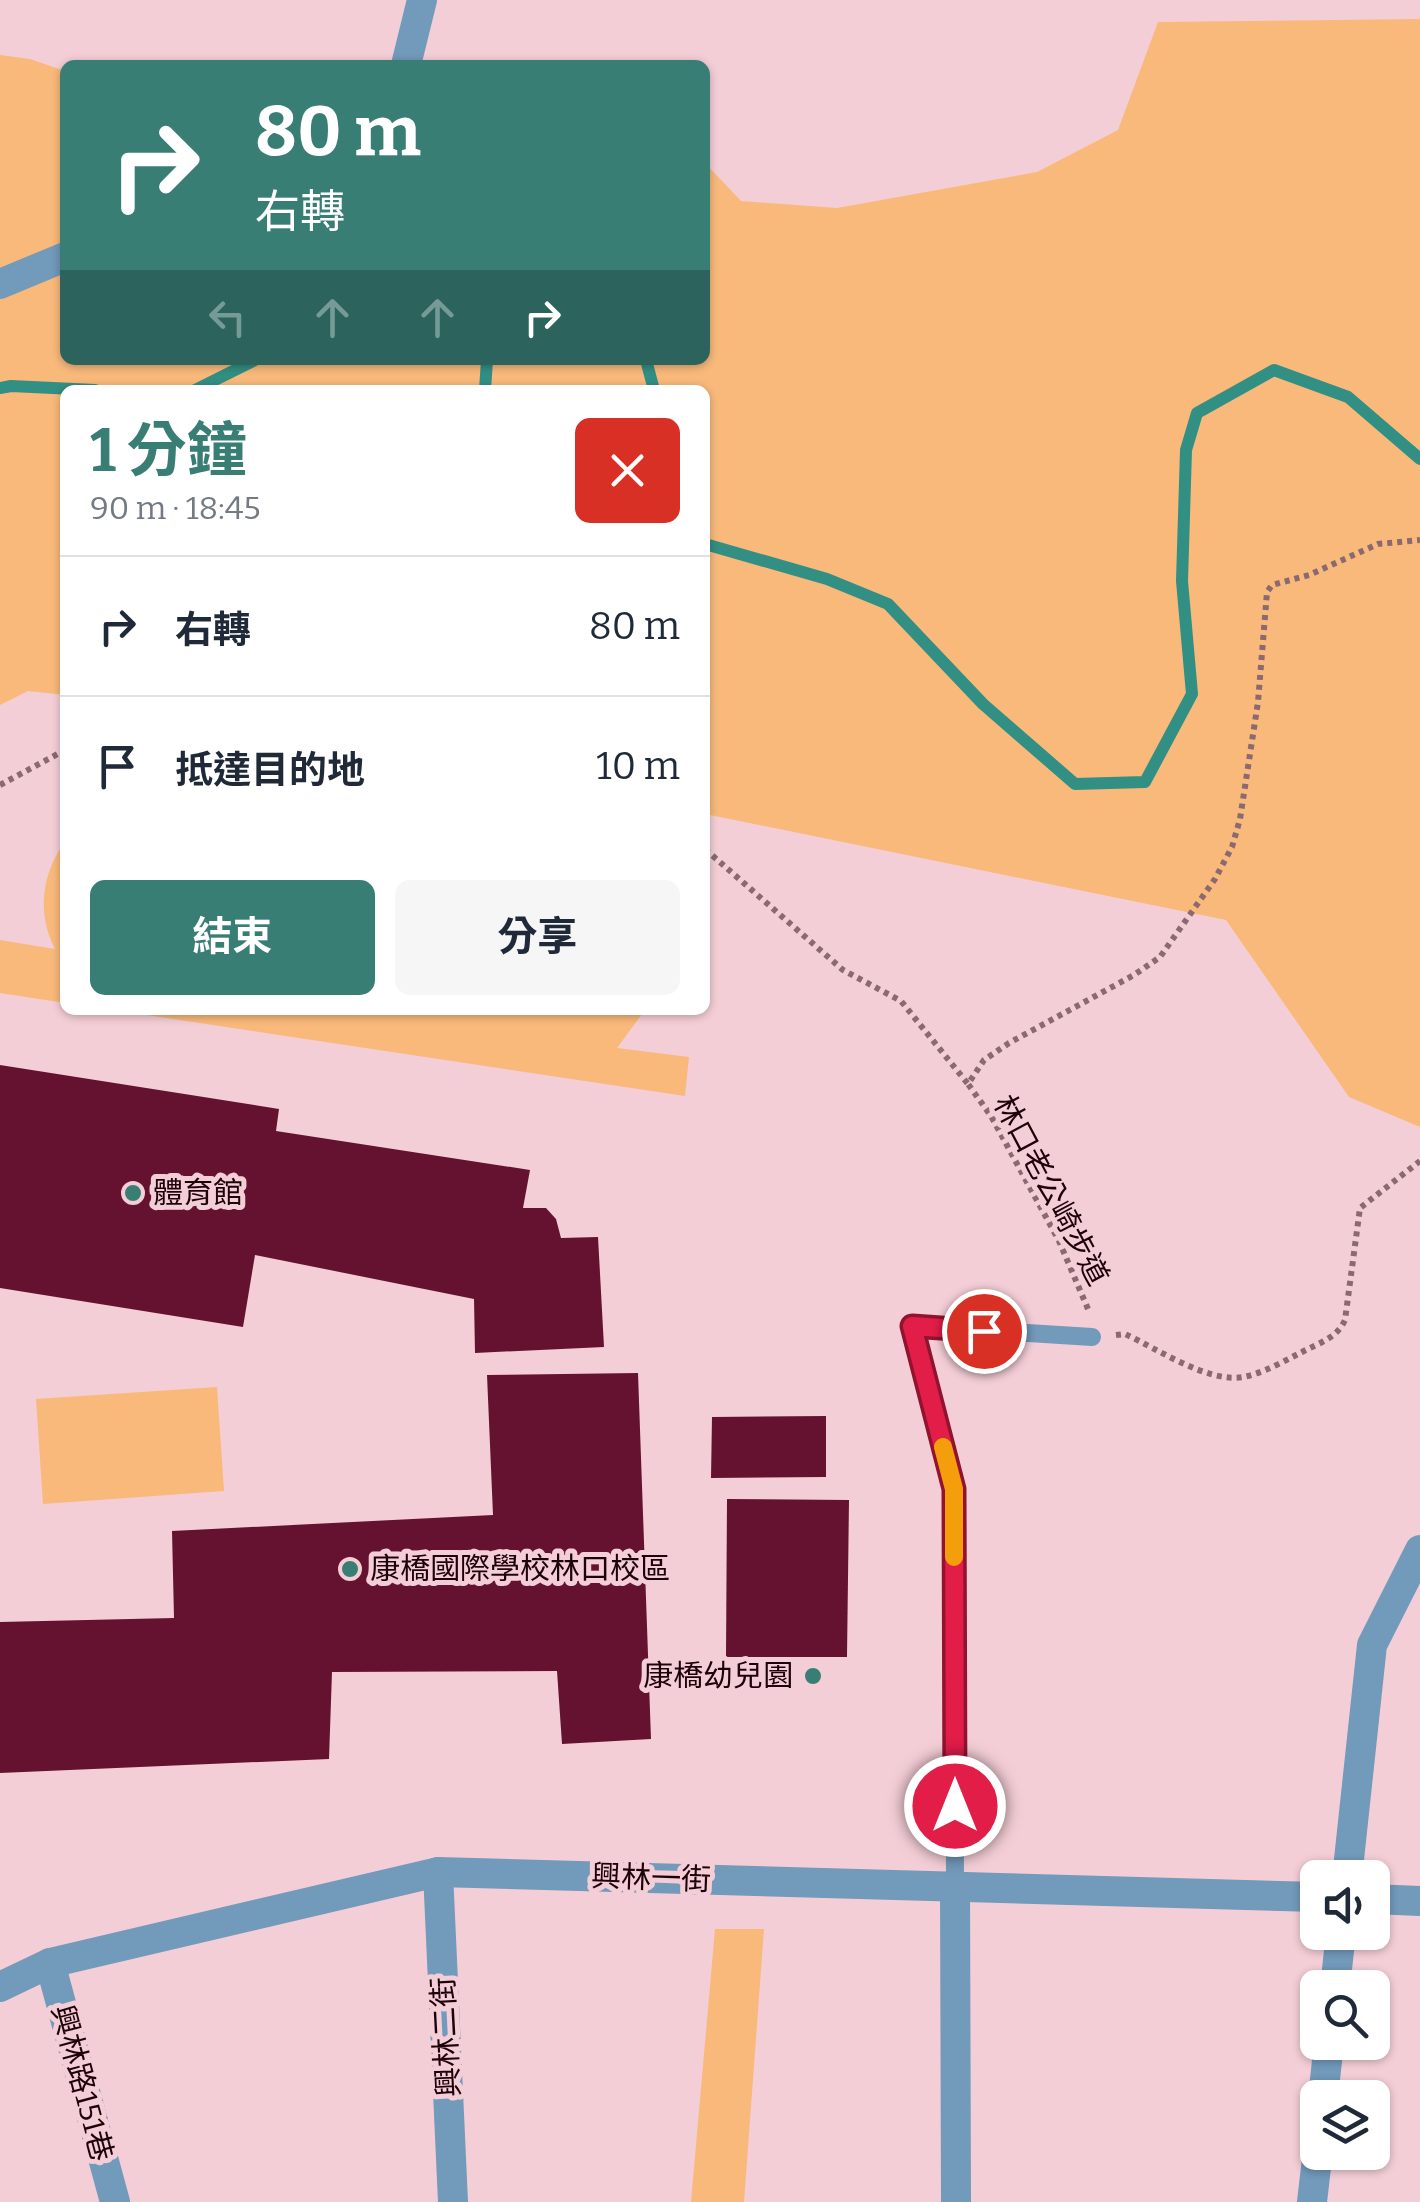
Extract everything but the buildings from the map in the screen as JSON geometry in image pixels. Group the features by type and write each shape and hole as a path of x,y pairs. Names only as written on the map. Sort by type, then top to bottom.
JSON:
{"street":[{"path":"407,60 422,0"},
{"path":"0,284 60,259"},
{"path":"1350,1860 1372,1644 1420,1550"},
{"name":"興林一街","path":"0,1987 50,1963 438,1872 1300,1896"},
{"name":"興林二街","path":"438,1872 453,2202"},
{"path":"955,1886 956,2202"},
{"path":"1390,1900 1420,1901"},
{"name":"興林路151巷","path":"50,1963 115,2202"},
{"path":"1312,2202 1316,2170"}],"lane":[{"path":"955,1886 954,1489 912,1326 1092,1338"}],"path":[{"name":"林口老公崎步道","path":"1092,1338 1086,1301 1059,1240 991,1116 968,1084 984,1060 1008,1043 1160,957 1215,879 1232,847 1240,819 1258,702 1267,592 1272,585 1309,575 1378,544 1420,540"},
{"path":"0,785 60,753"},
{"path":"710,853 843,970 901,1000 968,1084"},
{"path":"1092,1338 1125,1334 1192,1368 1217,1376 1242,1377 1280,1363 1340,1332 1346,1320 1360,1208 1420,1160"}],"shaded area":[{"path":"1420,19 1420,1127 1349,1097 1226,920 710,815 710,385 60,385 60,694 28,691 0,705 0,55 30,59 60,69 60,365 710,365 710,168 741,201 837,208 1037,172 1118,130 1158,22"},
{"path":"60,850 60,1002 0,993 0,940 55,949 46,922 44,894"},
{"path":"146,1015 641,1015 617,1048 689,1057 685,1096"},
{"path":"217,1387 224,1491 43,1504 36,1399"},
{"path":"715,1929 764,1929 744,2202 691,2202"}],"waterway":[{"path":"205,385 245,365"},
{"path":"485,385 487,365"},
{"path":"647,365 653,385"},
{"path":"710,545 827,579 888,604 983,704 1075,784 1145,782 1192,694 1182,581 1186,450 1197,413 1274,370 1348,397 1420,459"},
{"path":"0,388 60,388"}],"slow traffic":[{"path":"943,1447 954,1489 954,1557"}],"place":[{"name":"體育館","path":"133,1193"},
{"name":"康橋國際學校林口校區","path":"350,1569"},
{"name":"康橋幼兒園","path":"813,1676"}],"route":[{"path":"955,1806 954,1489 912,1326 984,1331"}]}
